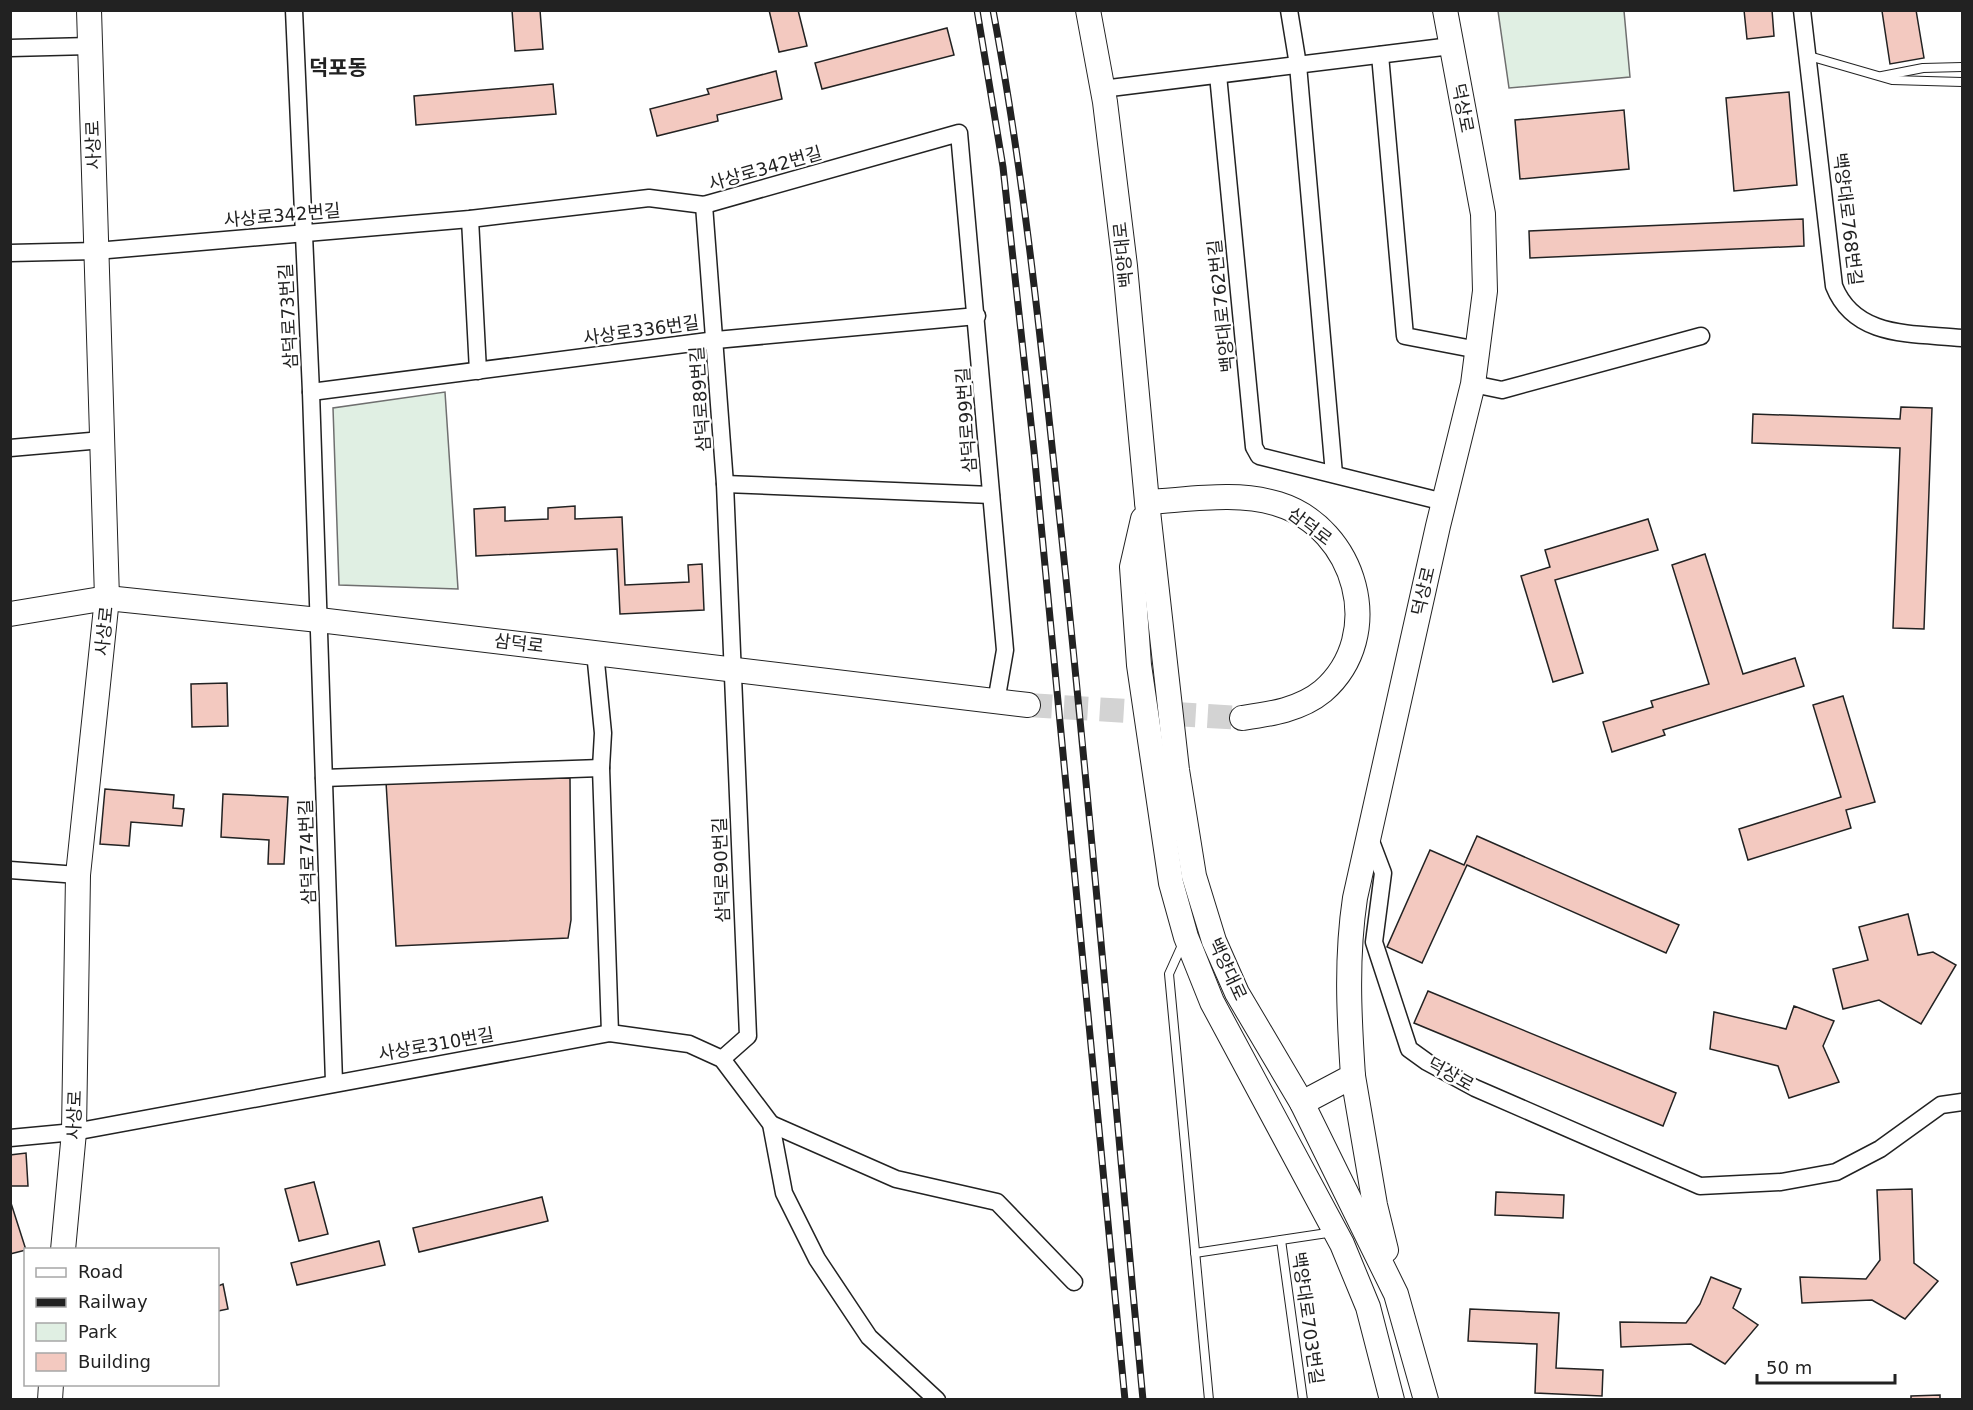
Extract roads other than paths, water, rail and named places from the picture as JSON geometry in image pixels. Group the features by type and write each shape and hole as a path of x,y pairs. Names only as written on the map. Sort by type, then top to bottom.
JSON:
{"main road":[{"name":"사상로","path":"63,1248 74,1132 78,875 107,598 89,10"},
{"name":"백양대로","path":"1088,10 1102,89 1125,266 1146,502 1177,770 1194,876 1214,940 1237,993 1302,1103 1396,1294 1426,1400"},
{"name":"덕상로","path":"1396,1294 1375,1205 1353,1076 1347,994 1349,934 1368,833 1473,384 1485,291 1483,214 1445,10"},
{"name":"삼덕로","path":"1146,502 1250,498 1278,504 1298,513 1316,526 1336,544 1350,568 1357,617 1353,645 1342,668 1323,690 1306,702 1278,713 1242,718"},
{"name":"백양대로","path":"1146,502 1131,567 1139,665 1171,883 1186,937 1212,1002 1335,1232 1368,1307 1392,1400"},
{"name":"삼덕로","path":"10,614 107,598 733,668 1028,705"},
{"path":"1302,1103 1353,1076"}],"street":[{"name":"삼덕로73번길","path":"294,10 319,620"},
{"path":"1289,10 1298,65 1334,474"},
{"name":"백양대로768번길","path":"1802,10 1834,286 1840,302 1856,317 1886,331 1962,338"},
{"path":"10,48 90,46"},
{"path":"1102,89 1451,46"},
{"path":"1380,55 1405,336 1478,350"},
{"name":"백양대로762번길","path":"1218,75 1254,447 1259,456 1444,502"},
{"name":"사상로342번길","path":"10,253 96,250 470,219 649,198 704,205 959,133"},
{"name":"삼덕로99번길","path":"959,133 1005,650 996,702"},
{"name":"삼덕로89번길","path":"704,205 716,340 733,668"},
{"path":"470,219 478,371"},
{"name":"사상로336번길","path":"311,392 716,340 977,316"},
{"path":"1473,384 1502,390 1701,336"},
{"path":"10,448 102,440"},
{"path":"725,484 991,495"},
{"name":"삼덕로74번길","path":"319,620 334,1082"},
{"path":"595,652 603,733 601,768 610,1033"},
{"name":"삼덕로90번길","path":"723,1059 748,1036 733,668"},
{"path":"324,778 601,768"},
{"name":"덕상로","path":"1368,833 1383,873 1374,942 1409,1048 1427,1062 1475,1088 1700,1186 1781,1182 1836,1172 1880,1149 1941,1106 1962,1102"},
{"path":"10,870 78,875"},
{"name":"사상로310번길","path":"10,1138 74,1132 334,1082 610,1033 689,1044 723,1059 771,1124 784,1193 817,1259 869,1337 937,1400"},
{"name":"사상로310번길","path":"771,1124 896,1179 997,1202 1074,1282"}],"lane":[{"path":"1809,56 1878,76 1912,82 1962,82"},
{"path":"1878,76 1923,68 1962,67"},
{"name":"백양대로","path":"1186,937 1169,974 1195,1253"},
{"path":"1209,1400 1195,1253 1335,1232"},
{"name":"백양대로703번길","path":"1281,1240 1303,1400"}],"tunnel":[{"path":"1028,705 1242,718"}],"railway":[{"path":"977,10 1003,167 1034,451 1125,1400"},
{"path":"993,10 1015,142 1048,407 1084,755 1143,1400"}],"district":[{"name":"덕포동","path":"338,68"}]}
